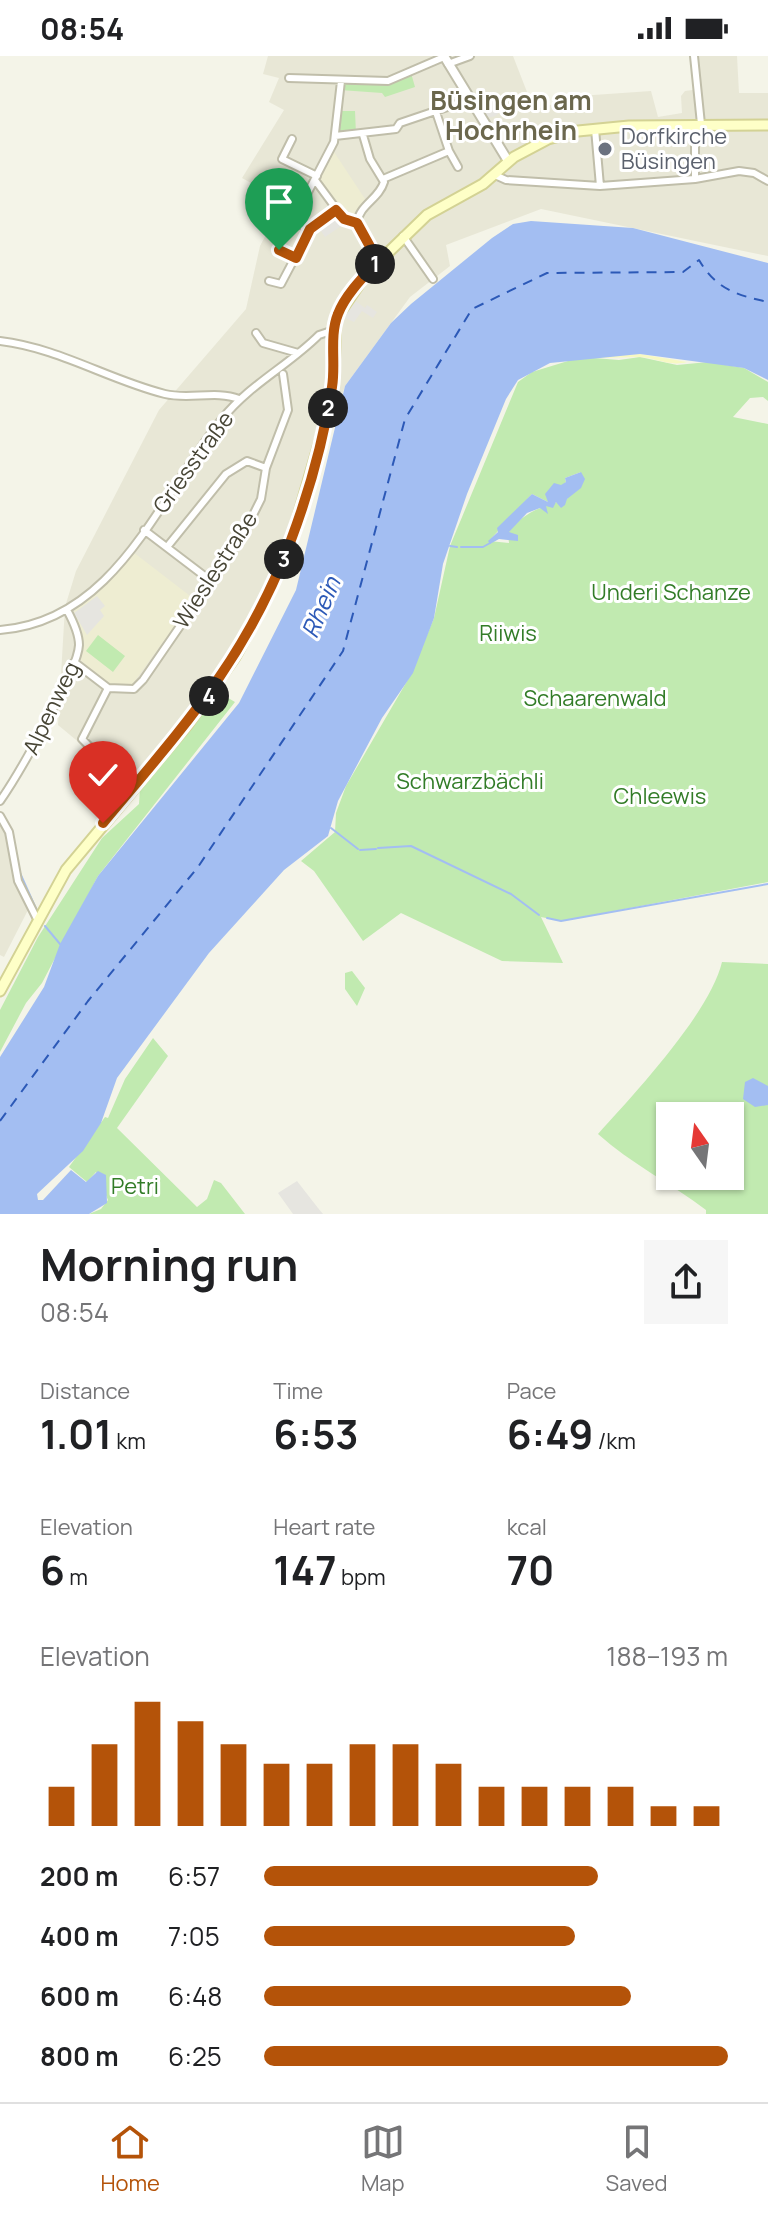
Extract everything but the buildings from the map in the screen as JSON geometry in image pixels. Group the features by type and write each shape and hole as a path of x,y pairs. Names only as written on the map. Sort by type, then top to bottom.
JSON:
{"main road":[{"path":"0,991 66,870 216,687 248,634 277,575 301,511 334,373 334,330 345,301 378,261 441,204 495,175 508,161 548,139 595,129 698,124 768,125"}],"street":[{"path":"289,78 389,81 445,59 470,56"},
{"path":"694,56 698,124 695,179"},
{"path":"445,59 508,161"},
{"path":"306,196 335,136 341,81"},
{"path":"335,136 396,129 400,123 471,99"},
{"path":"436,112 449,151 458,167"},
{"path":"595,129 600,186"},
{"path":"363,135 370,159 383,179 383,187 358,214 357,223 378,261"},
{"path":"292,139 282,159 316,178 344,219 357,223"},
{"path":"383,179 449,151"},
{"path":"495,175 506,180 600,186 695,179 739,171 754,173 768,181"},
{"path":"269,281 281,284 310,229 336,210"},
{"path":"291,221 310,229"},
{"path":"403,236 433,279"},
{"path":"279,250 296,258"},
{"name":"Griesstraße","path":"0,630 29,625 67,610 110,578 239,399 323,333 334,330"},
{"path":"256,333 263,343 298,353"},
{"path":"0,341 42,349 169,395 239,399"},
{"name":"Wieslestraße","path":"108,688 134,689 244,533 261,499 266,468 288,410 283,374"},
{"path":"167,547 226,474 247,461 266,468"},
{"path":"144,530 211,581"},
{"name":"Alpenweg","path":"0,801 36,744 74,662 79,644 67,610"},
{"path":"74,662 108,688 82,739 132,789"},
{"path":"0,816 9,832 18,881 37,919"}],"shaded area":[{"path":"268,56 513,56 534,110 579,96 651,91 658,117 682,113 681,96 685,91 700,89 697,56 737,56 739,93 768,93 768,256 541,209 446,245 450,266 410,297 345,386 298,540 238,661 128,783 58,725 65,607 76,571 159,410 246,309 260,246 284,201 242,178 284,110 269,102 279,78 263,74"},
{"path":"487,99 495,99 500,108 498,115 487,117 482,112 482,104"},
{"path":"334,152 367,202 354,220 347,218 320,179"},
{"path":"337,215 344,224 325,237 319,228"},
{"path":"354,300 377,312 373,318 362,311 354,322 343,317"},
{"path":"133,552 194,599 129,689 113,687 79,659 82,643 72,613 111,580"},
{"path":"97,596 105,606 100,610 104,616 87,635 74,613"},
{"path":"0,822 5,831 19,892 28,910 4,957 0,955"},
{"path":"297,1181 323,1214 293,1214 278,1193"}],"green space":[{"path":"411,73 415,87 385,97 382,93 340,90 341,81 378,81"},
{"path":"339,111 355,111 356,134 338,132"},
{"name":"Schaarenwald","path":"581,357 619,360 640,357 677,365 708,362 744,368 768,382 768,401 763,397 750,398 733,417 768,424 768,882 561,921 541,917 563,963 502,961 401,913 363,941 314,871 301,861 335,832 336,813 346,786 410,676 434,618 450,546 518,382 532,372","holes":["581,472 567,499 542,507 520,520 508,533 509,543 489,541 532,494 548,502 566,482 565,478"]},
{"path":"98,635 125,656 113,672 86,651"},
{"path":"218,692 235,702 98,876 42,983 26,1003 0,1052 0,1010 38,937 102,838 139,804 140,788"},
{"path":"722,962 768,964 768,1214 706,1214 706,1210 677,1190 744,1190 744,1102 656,1102 656,1176 598,1134 669,1052 703,1005"},
{"path":"352,971 365,988 357,1006 345,989 345,973"},
{"name":"Petri","path":"153,1038 168,1056 117,1128 197,1207 207,1199 214,1180 221,1183 245,1214 89,1214 101,1209 108,1200 96,1172 87,1182 69,1167 105,1117 108,1118 125,1079"}],"sand":[{"path":"640,354 687,362 674,363 644,357 581,357"}],"water":[{"name":"Rhein","path":"531,221 633,228 768,263 768,380 744,368 640,354 550,363 518,380 506,399 467,494 443,564 434,618 413,673 382,718 338,801 328,836 284,870 209,953 117,1078 101,1123 83,1151 37,1194 38,1200 43,1200 71,1170 86,1182 98,1171 106,1175 107,1203 89,1214 0,1214 0,1057 44,987 60,944 98,876 239,703 296,590 345,386 391,323 411,304 492,238 513,224"},
{"path":"581,472 585,479 581,488 567,499 565,505 561,508 556,502 553,508 546,506 548,514 540,508 527,513 509,532 518,535 518,541 499,539 490,544 488,541 498,532 497,528 532,494 548,502 545,494 554,483 561,485 566,482 565,478"},
{"path":"753,1078 768,1086 768,1105 755,1107 743,1099 745,1082"}],"waterway":[{"path":"461,547 483,547 490,543"},
{"path":"450,546 457,547"},
{"path":"331,828 358,849"},
{"path":"378,848 411,846 511,894 539,915"},
{"path":"360,850 376,849"},
{"path":"20,873 37,911"},
{"path":"547,918 561,921 768,884"},
{"path":"45,926 60,944"}],"ferry route":[{"path":"0,1121 88,1001 198,867 343,651 405,419 472,309 547,273 683,272 699,260 712,278 728,289 768,302"}],"place":[{"name":"Dorfkirche Büsingen","path":"605,149"}],"district":[{"name":"Büsingen am Hochrhein","path":"511,115"}],"route":[{"path":"103,823 216,687 268,595 292,537 321,437 334,373 336,318 345,301 378,261 357,223 352,224 336,210 310,229 296,258 279,250"}],"park label":[{"name":"Underi Schanze","path":"671,592"},
{"name":"Riiwis","path":"508,633"},
{"name":"Schwarzbächli","path":"470,781"},
{"name":"Chleewis","path":"660,796"}]}
